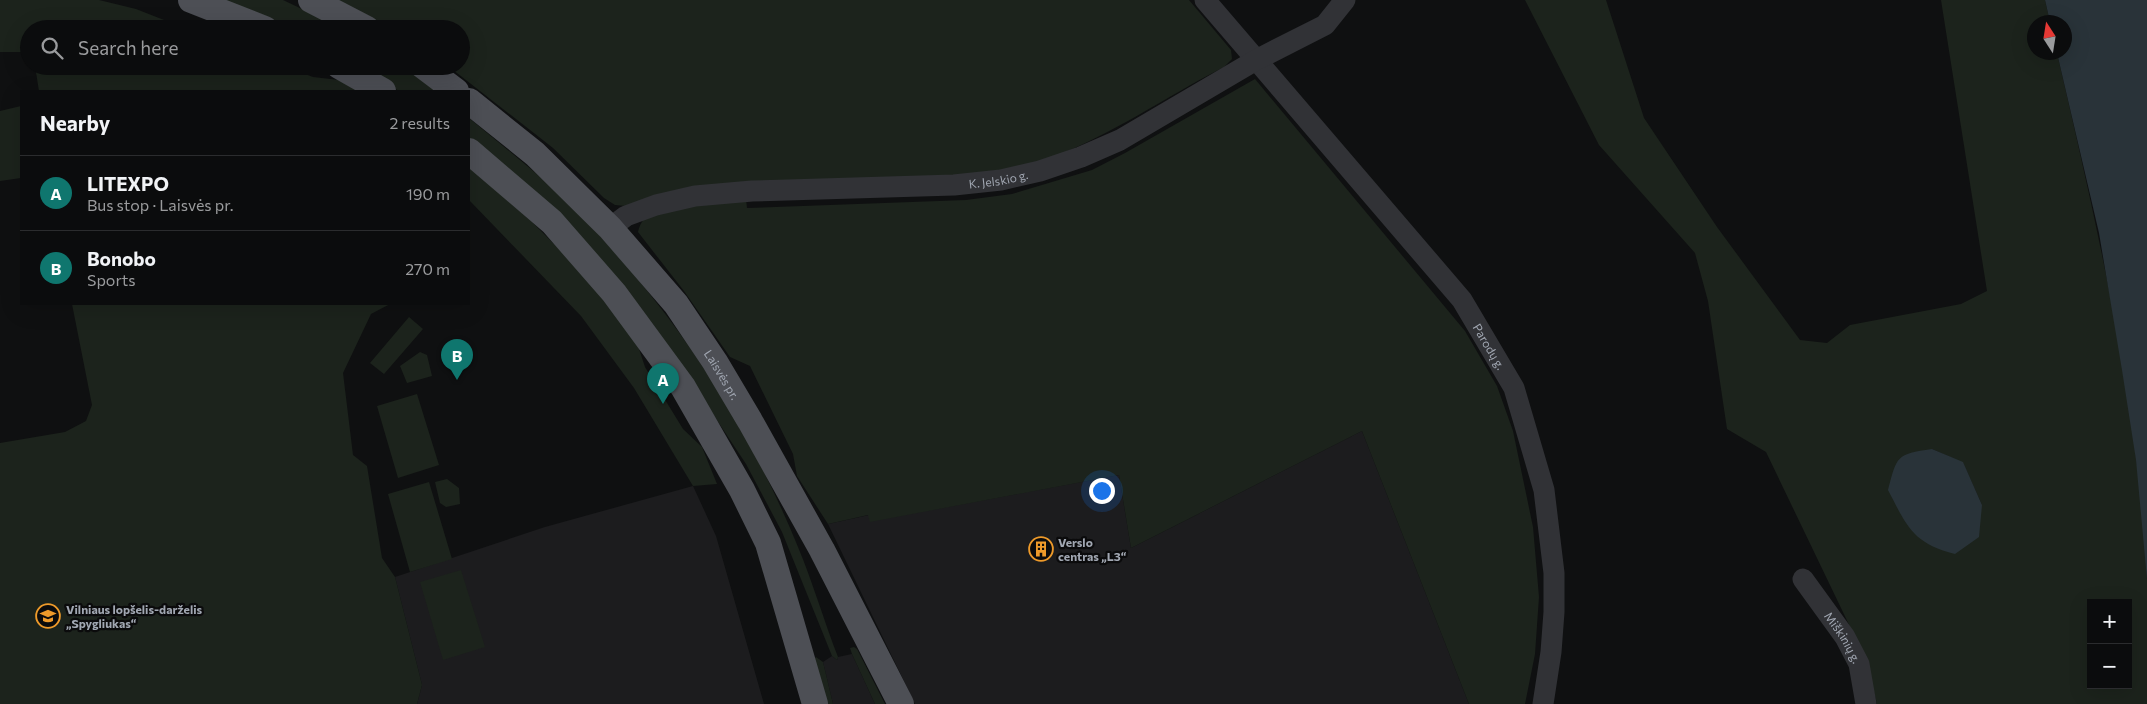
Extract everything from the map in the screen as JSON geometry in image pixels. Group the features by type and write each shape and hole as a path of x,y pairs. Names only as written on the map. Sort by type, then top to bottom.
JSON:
{"main road":[{"path":"190,0 242,20"},
{"path":"311,0 350,20"},
{"path":"355,75 381,90"},
{"path":"435,75 455,90"},
{"name":"Laisvės pr.","path":"470,102 535,154 610,228 676,304 715,362 822,550 901,704"},
{"path":"470,152 552,222 614,293 683,387 742,490 768,543 815,704"}],"street":[{"name":"Parodų g.","path":"1204,0 1462,300 1514,388 1544,490 1554,573 1551,652 1542,704"},
{"name":"K. Jelskio g.","path":"610,228 626,216 656,205 695,196 752,190 954,184 1001,180 1040,171 1081,157 1120,140 1256,60 1325,26 1345,0"},
{"name":"Miškinių g.","path":"1803,579 1845,637 1859,664 1866,704"}],"shaded area":[{"path":"0,0 99,0 136,9 164,20 20,20 20,52 0,52"},
{"path":"218,0 283,0 325,20 269,20 255,13"},
{"path":"334,0 1189,0 1231,50 1232,59 1224,67 1117,127 1073,149 1020,167 967,174 626,206 615,205 604,198 553,148 460,75 470,75 470,20 373,20"},
{"path":"1525,0 1606,0 1644,118 1717,227 1800,340 1827,343 1850,325 1961,304 1987,291 1941,0 2045,0 2048,15 2027,15 2027,60 2059,60 2087,183 2114,314 2135,446 2142,512 2147,579 2147,704 1877,704 1866,660 1766,452 1727,429 1708,301 1695,253 1599,145","holes":["1932,449 1963,463 1982,505"]},
{"path":"2045,0 2147,0 2147,579 2136,460 2099,233 2059,60 2072,60 2072,15 2048,15"},
{"path":"36,75 308,75 339,80 356,90 39,90"},
{"path":"373,75 416,75 435,90 397,90"},
{"path":"1255,79 1465,331 1497,386 1513,431 1533,527 1539,597 1535,654 1525,704 1469,704 1362,431 1131,548 1119,475 870,522 868,515 828,524 797,476 793,454 750,366 730,357 684,291 638,232 645,218 664,210 746,199 747,208 966,200 1012,194 1092,170"},
{"path":"20,106 20,178 0,181 0,111"},
{"path":"470,119 540,177 615,252 647,290 705,370 731,412 778,500 809,574 838,657 837,660 832,656 782,532 746,464 681,366 470,141"},
{"path":"470,168 532,222 578,268 635,337 645,367 683,429 702,447 717,484 693,486 634,388 581,316 470,201"},
{"path":"72,305 388,305 371,314 343,373 353,455 367,466 382,558 395,577 422,685 417,704 0,704 0,443 65,432 86,421 92,405"},
{"path":"409,317 423,329 384,374 370,363"},
{"path":"420,352 427,355 432,376 407,383 400,366"},
{"path":"417,394 439,465 398,478 377,406"},
{"path":"1362,431 1469,704 915,704 828,524 869,515 871,521 1119,475 1131,548"},
{"path":"1932,449 1963,462 1982,505 1979,537 1955,554 1929,544 1912,531 1900,514 1888,490 1896,463 1900,459 1911,453"},
{"path":"447,479 459,488 460,504 446,507 440,503 435,482"},
{"path":"429,482 452,559 410,572 388,494"},
{"path":"693,486 716,536 764,704 417,704 422,685 395,577 545,527"},
{"path":"461,570 485,647 443,660 420,582"},
{"path":"854,647 857,649 885,704 875,704 852,654 850,648"},
{"path":"852,654 875,704 833,704 823,662 832,656 837,660 838,657"},
{"path":"816,657 823,662 833,704 824,704 813,660"}],"place":[{"name":"Bonobo","path":"457,380"},
{"name":"LITEXPO","path":"663,404"},
{"name":"Verslo centras „L3“","path":"1041,549"},
{"name":"Vilniaus lopšelis-darželis „Spygliukas“","path":"48,616"}]}
